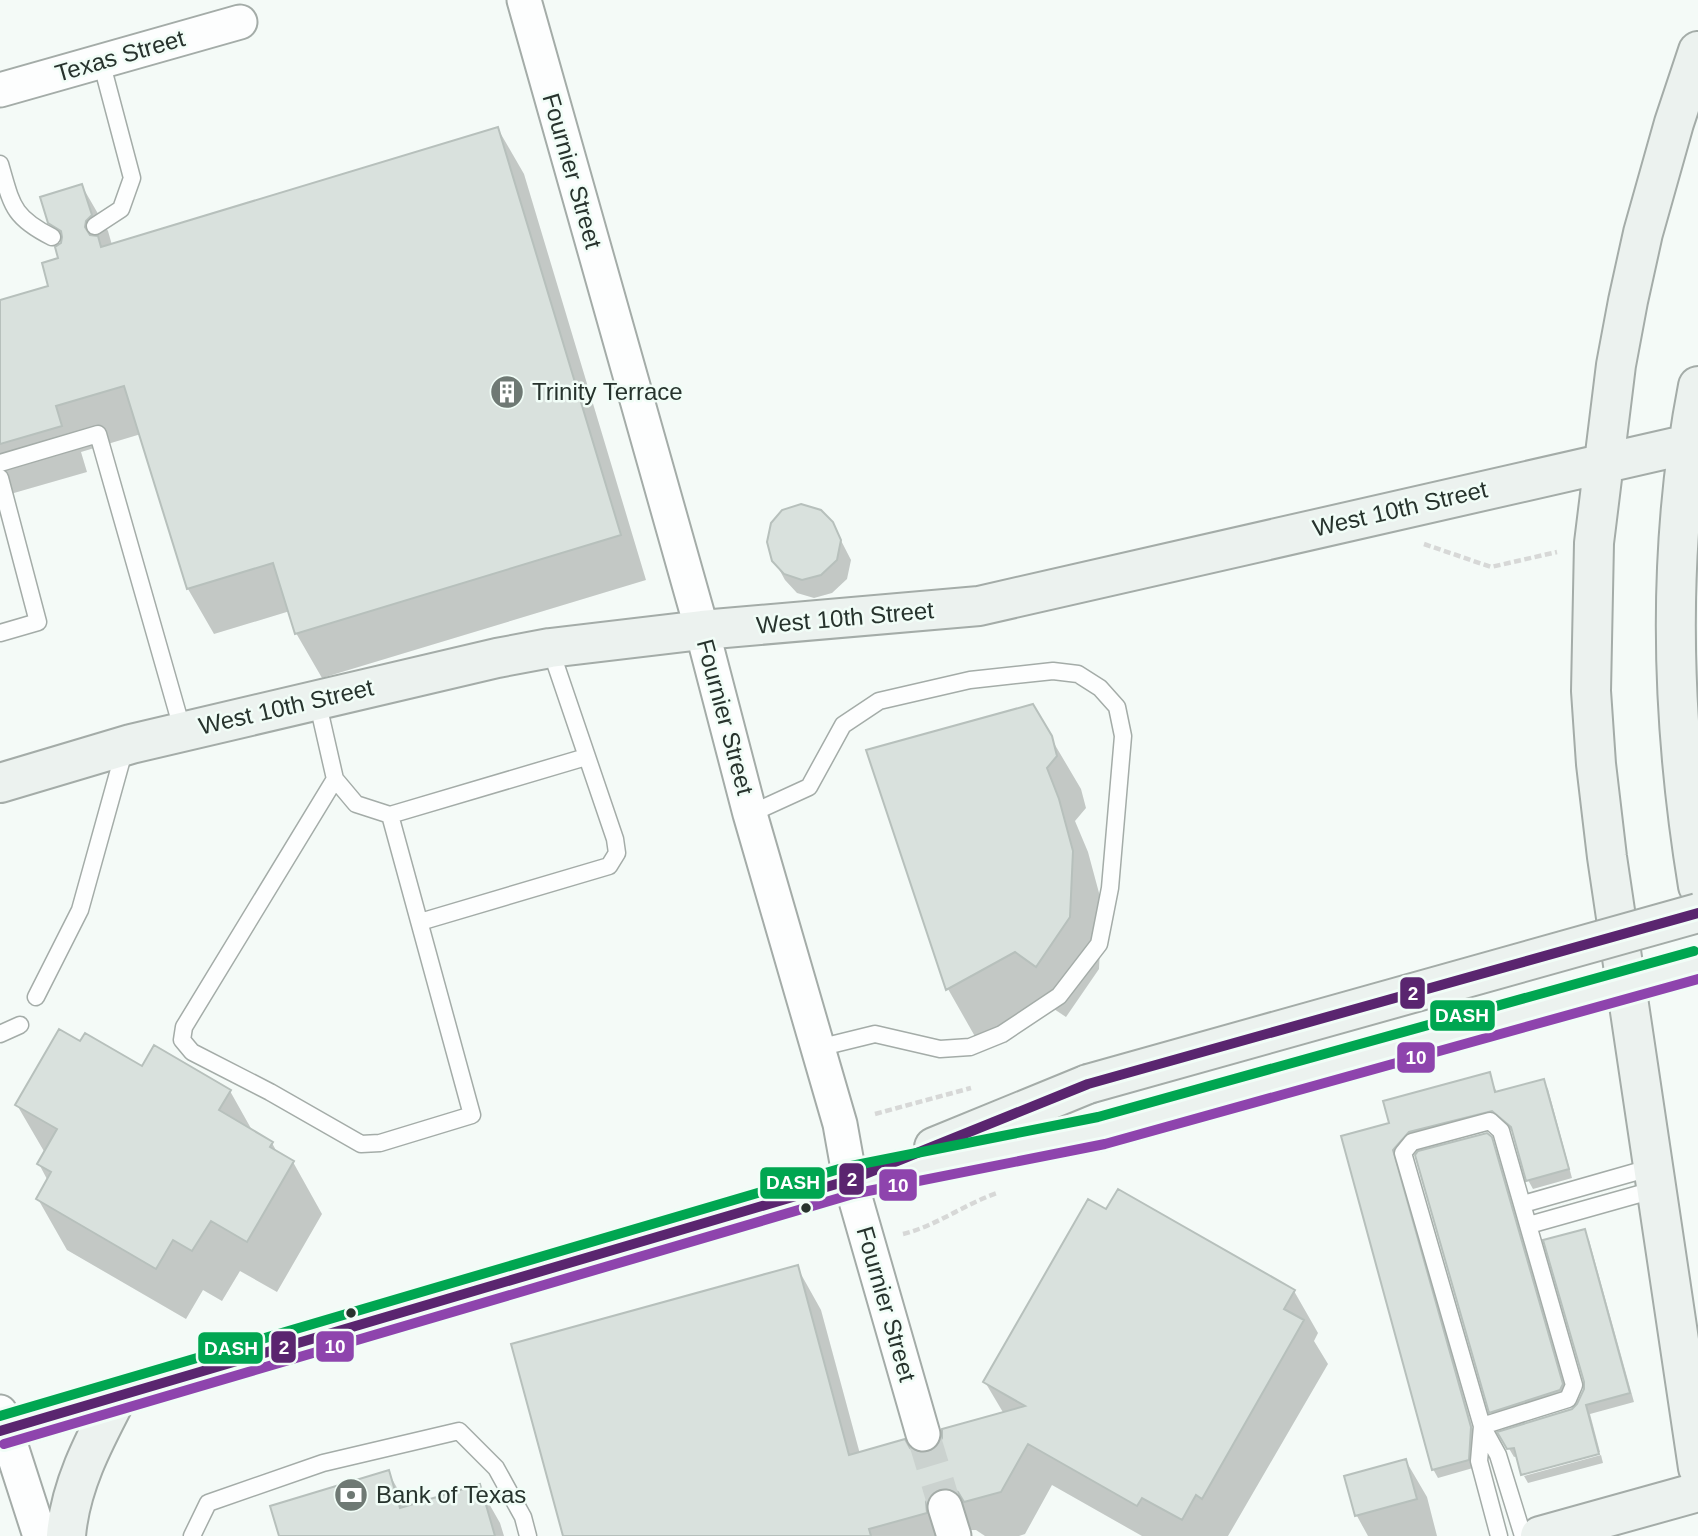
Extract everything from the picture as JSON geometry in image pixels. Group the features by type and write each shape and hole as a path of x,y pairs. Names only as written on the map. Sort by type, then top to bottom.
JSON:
{"main road":[{"path":"1698,51 1674,123 1643,233 1616,365 1594,543 1591,691 1606,857 1698,1468"},
{"path":"1698,386 1680,526 1675,671 1681,774 1698,886"},
{"name":"West 10th Street","path":"0,783 126,746 497,658 550,648 702,630 979,606 1689,444"},
{"path":"850,1181 1088,1084 1698,913"},
{"path":"2,1424 117,1397 850,1181 1101,1131 1698,964"},
{"path":"66,1536 77,1483 96,1437 117,1397"},
{"path":"1540,1536 1698,1492"}],"street":[{"name":"Fournier Street","path":"524,0 702,630 750,814 840,1124 850,1181 923,1434"},
{"name":"Texas Street","path":"0,90 240,22"},
{"path":"2,1424 40,1536"}],"lane":[{"path":"95,226 121,208 132,178 102,61"},
{"path":"0,164 12,206 32,227 52,237"},
{"path":"0,463 98,434 183,732"},
{"path":"0,478 38,622 0,633"},
{"path":"420,922 609,866 617,853 615,839 550,648"},
{"path":"750,814 809,787 842,725 879,701 970,680 1054,671 1079,674 1100,688 1117,707 1123,736 1110,888 1099,944 1059,996 1002,1034 970,1047 940,1049 875,1034 818,1048"},
{"path":"317,700 335,779 356,804 390,816 586,757"},
{"path":"36,997 80,910 126,746"},
{"path":"335,779 184,1027 182,1040 192,1052 270,1092 361,1144 380,1143 472,1115 390,816"},
{"path":"0,1034 20,1025"},
{"path":"1482,1426 1568,1399 1574,1385 1501,1130 1490,1121 1412,1142 1403,1153 1482,1426 1499,1455 1523,1536"},
{"path":"1523,1204 1655,1178"},
{"path":"1529,1225 1655,1178"},
{"path":"1482,1426 1479,1461 1499,1536"},
{"path":"192,1536 208,1503 323,1462 459,1431 496,1468 523,1517 528,1536"}],"path":[{"path":"840,1124 977,1086"},
{"path":"868,1242 918,1230 973,1201 999,1193"}],"building":[{"path":"498,127 621,535 295,634 273,563 187,589 124,386 56,406 62,426 0,444 0,300 48,286 42,263 58,258 55,247 61,243 62,237 61,231 48,223 40,197 82,184 92,215 86,221 85,227 90,235 98,236 101,247"},
{"path":"801,504 821,510 833,522 841,540 837,560 821,575 802,580 784,574 772,561 767,542 771,523 782,510"},
{"path":"1033,704 1052,736 1057,756 1047,768 1059,799 1073,851 1070,917 1036,967 1015,952 946,990 866,750"},
{"path":"59,1029 80,1041 85,1033 142,1066 154,1045 231,1090 219,1110 273,1142 270,1147 294,1161 247,1242 211,1221 192,1251 173,1240 156,1269 36,1199 51,1172 37,1164 57,1129 15,1105"},
{"path":"1490,1072 1495,1092 1544,1079 1569,1169 1526,1181 1511,1127 1492,1111 1409,1132 1393,1150 1471,1427 1469,1460 1432,1470 1341,1136 1389,1123 1383,1101"},
{"path":"1487,1133 1492,1137 1563,1384 1560,1390 1489,1413 1415,1155 1418,1151"},
{"path":"1118,1189 1295,1290 1284,1309 1304,1320 1202,1499 1196,1495 1182,1520 1142,1498 1137,1506 1028,1444 1001,1492 964,1502 958,1492 949,1488 939,1489 931,1493 926,1502 927,1513 869,1529 871,1536 563,1536 511,1344 798,1265 849,1455 905,1439 910,1448 919,1453 928,1453 937,1447 942,1438 942,1429 1025,1406 983,1382 1088,1199 1106,1209"},
{"path":"1585,1229 1630,1393 1586,1405 1599,1454 1521,1475 1514,1448 1507,1449 1497,1432 1572,1409 1584,1389 1543,1240"},
{"path":"1406,1459 1417,1499 1355,1516 1344,1476"},
{"name":"Bank of Texas","path":"389,1470 400,1508 480,1484 495,1536 279,1536 270,1506"}],"tunnel":[{"path":"923,1434 945,1507"}],"transit line":[{"name":"2","path":"0,1431 850,1180 1088,1084 1698,913"},
{"name":"DASH","path":"0,1416 846,1167 1098,1117 1694,951"},
{"name":"10","path":"4,1444 853,1194 1105,1144 1698,979"}],"place":[{"name":"Trinity Terrace","path":"507,392"},
{"name":"Bank of Texas","path":"351,1495"}]}
